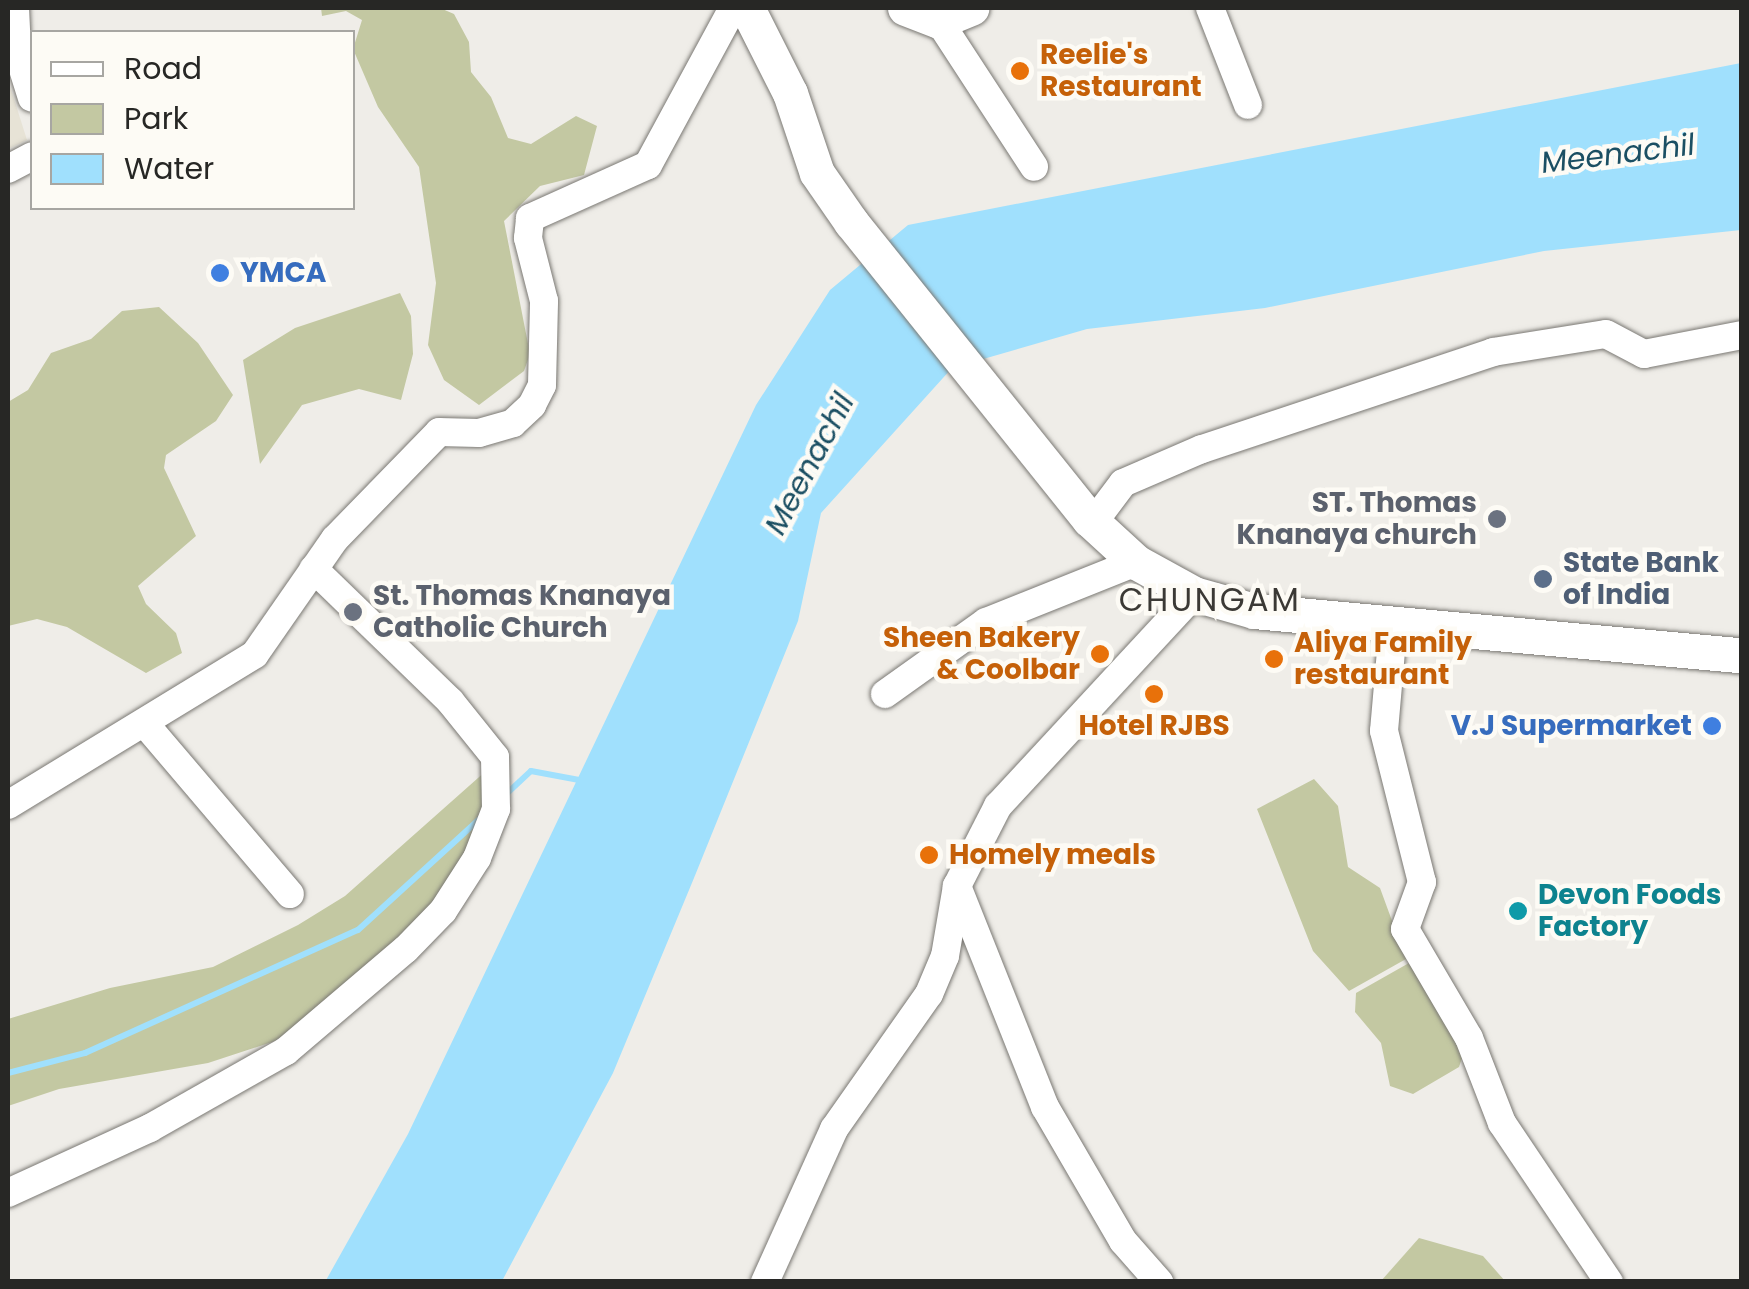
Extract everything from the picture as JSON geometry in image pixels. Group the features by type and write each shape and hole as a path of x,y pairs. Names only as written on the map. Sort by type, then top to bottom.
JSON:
{"main road":[{"path":"746,8 790,93 818,173 851,222 1091,521 1136,562 1194,594 1254,611 1393,628 1742,655"},
{"path":"904,8 939,21 972,8"}],"street":[{"path":"15,8 17,50 30,92"},
{"path":"8,805 146,725 255,654 314,569 439,432 479,433 512,423 532,406 542,384 544,301 528,238 530,218 648,166 733,8"},
{"path":"1210,8 1248,105"},
{"path":"939,21 1034,167"},
{"path":"8,169 30,157"},
{"path":"1091,521 1123,483 1202,448 1493,352 1606,334 1644,354 1742,334"},
{"path":"885,694 986,622 1136,562"},
{"path":"8,1192 150,1128 286,1051 330,1018 443,911 477,858 496,809 495,756 450,701 314,569"},
{"path":"765,1282 834,1129 929,994 945,956 957,886 998,806 1194,594"},
{"path":"1393,628 1384,731 1422,882 1404,929 1470,1038 1502,1122 1610,1282"},
{"path":"146,725 290,894"},
{"path":"957,886 1045,1106 1123,1241 1159,1282"}],"shaded area":[{"path":"8,80 27,140 8,149"}],"green space":[{"path":"321,8 440,8 454,14 469,42 471,72 491,97 508,138 531,144 576,116 597,126 584,175 540,186 504,221 530,354 524,371 479,405 444,380 428,345 436,283 419,167 378,107 355,54 362,20 346,11 322,16"},
{"path":"400,293 411,316 413,354 401,400 359,389 302,405 260,464 243,360 295,328"},
{"path":"159,307 198,343 233,395 216,421 166,455 164,468 196,536 138,586 146,604 176,633 182,653 146,673 67,627 37,619 8,626 8,402 28,390 51,353 91,339 122,311"},
{"path":"487,770 493,809 455,879 351,990 275,1041 208,1063 59,1089 8,1106 8,1019 110,988 213,967 298,925 345,896"},
{"path":"1314,779 1338,806 1348,867 1380,888 1406,959 1349,991 1313,951 1257,809"},
{"path":"1409,963 1464,1052 1459,1067 1413,1094 1390,1086 1381,1043 1355,1012 1356,993"},
{"path":"1419,1238 1483,1256 1505,1281 1381,1281"}],"water":[{"name":"Meenachil","path":"1741,63 1741,230 1544,251 1265,308 1087,329 952,368 821,513 798,621 694,878 613,1073 502,1281 325,1282 408,1134 756,405 830,290 908,225"}],"waterway":[{"path":"503,797 531,771 579,780"},
{"path":"8,1073 85,1053 358,930 483,816"}],"place":[{"name":"Reelie's Restaurant","path":"1020,71"},
{"name":"YMCA","path":"220,273"},
{"name":"ST. Thomas Knanaya church","path":"1497,519"},
{"name":"State Bank of India","path":"1543,579"},
{"name":"St. Thomas Knanaya Catholic Church","path":"353,612"},
{"name":"Sheen Bakery & Coolbar","path":"1100,654"},
{"name":"Aliya Family restaurant","path":"1274,659"},
{"name":"Hotel RJBS","path":"1154,694"},
{"name":"V.J Supermarket","path":"1712,726"},
{"name":"Homely meals","path":"929,855"},
{"name":"Devon Foods Factory","path":"1518,911"}],"district":[{"name":"CHUNGAM","path":"1210,600"}]}
